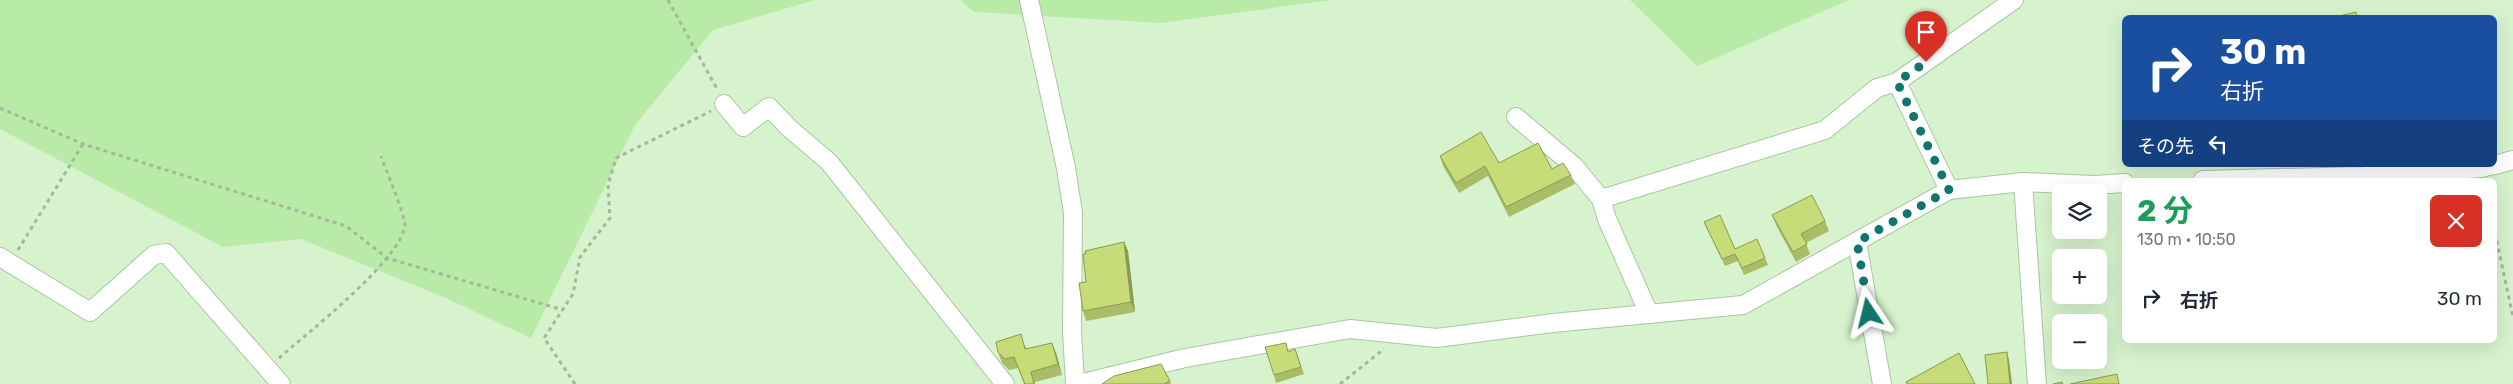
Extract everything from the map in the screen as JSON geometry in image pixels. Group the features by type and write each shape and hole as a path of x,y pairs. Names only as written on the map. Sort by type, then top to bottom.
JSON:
{"street":[{"path":"1029,0 1066,168 1073,213 1072,331 1075,384"},
{"path":"1601,199 1825,130 1877,88 1897,82 2014,0"},
{"path":"1897,82 1949,190"},
{"path":"724,104 743,126 769,107 789,128 829,162 1005,384"},
{"path":"1516,117 1574,166 1601,199 1607,219 1649,314"},
{"path":"2497,164 2513,160"},
{"path":"2284,178 2363,176 2485,167"},
{"path":"2023,182 2036,384"},
{"path":"1079,384 1185,358 1350,329 1437,338 1743,305 1949,190 2023,182 2122,184"},
{"path":"1857,242 1882,384"},
{"path":"5,260 90,312 154,255 166,253 281,384"}],"path":[{"path":"575,384 544,338 573,294 580,257 610,218 608,185 616,158 724,104 668,0"},
{"path":"0,108 83,144 346,226 387,258 563,310"},
{"path":"5,260 83,144"},
{"path":"268,369 363,284 400,242 405,223 381,156"},
{"path":"2497,242 2513,317"},
{"path":"1340,384 1382,352 1394,333"}],"green space":[{"path":"0,0 815,0 713,30 635,125 531,338 448,299 301,239 223,247 0,129"},
{"path":"960,0 1332,0 1161,23 974,12"},
{"path":"1630,0 1849,0 1697,66"}],"building":[{"path":"2356,12 2356,15 2344,15"},
{"path":"1481,132 1499,163 1538,143 1552,169 1563,163 1571,175 1506,207 1485,166 1456,183 1440,156"},
{"path":"1812,195 1825,221 1801,234 1807,244 1793,252 1772,215"},
{"path":"1720,215 1735,249 1757,239 1765,258 1742,268 1735,254 1722,259 1704,222"},
{"path":"1124,242 1131,302 1083,311 1079,283 1086,282 1083,254 1086,254 1085,251"},
{"path":"1021,334 1025,349 1052,343 1058,364 1031,372 1034,384 1025,384 1014,357 1005,359 998,352 996,342"},
{"path":"1286,343 1288,352 1295,349 1301,367 1274,375 1265,347"},
{"path":"2007,352 2010,384 1988,384 1985,355"},
{"path":"1959,353 1975,384 1907,384 1906,382"},
{"path":"1161,364 1170,381 1164,384 1102,384 1114,376"},
{"path":"2117,374 2119,384 2070,384"}],"route":[{"path":"1869,313 1857,242 1949,190 1897,82 1926,62"}]}
